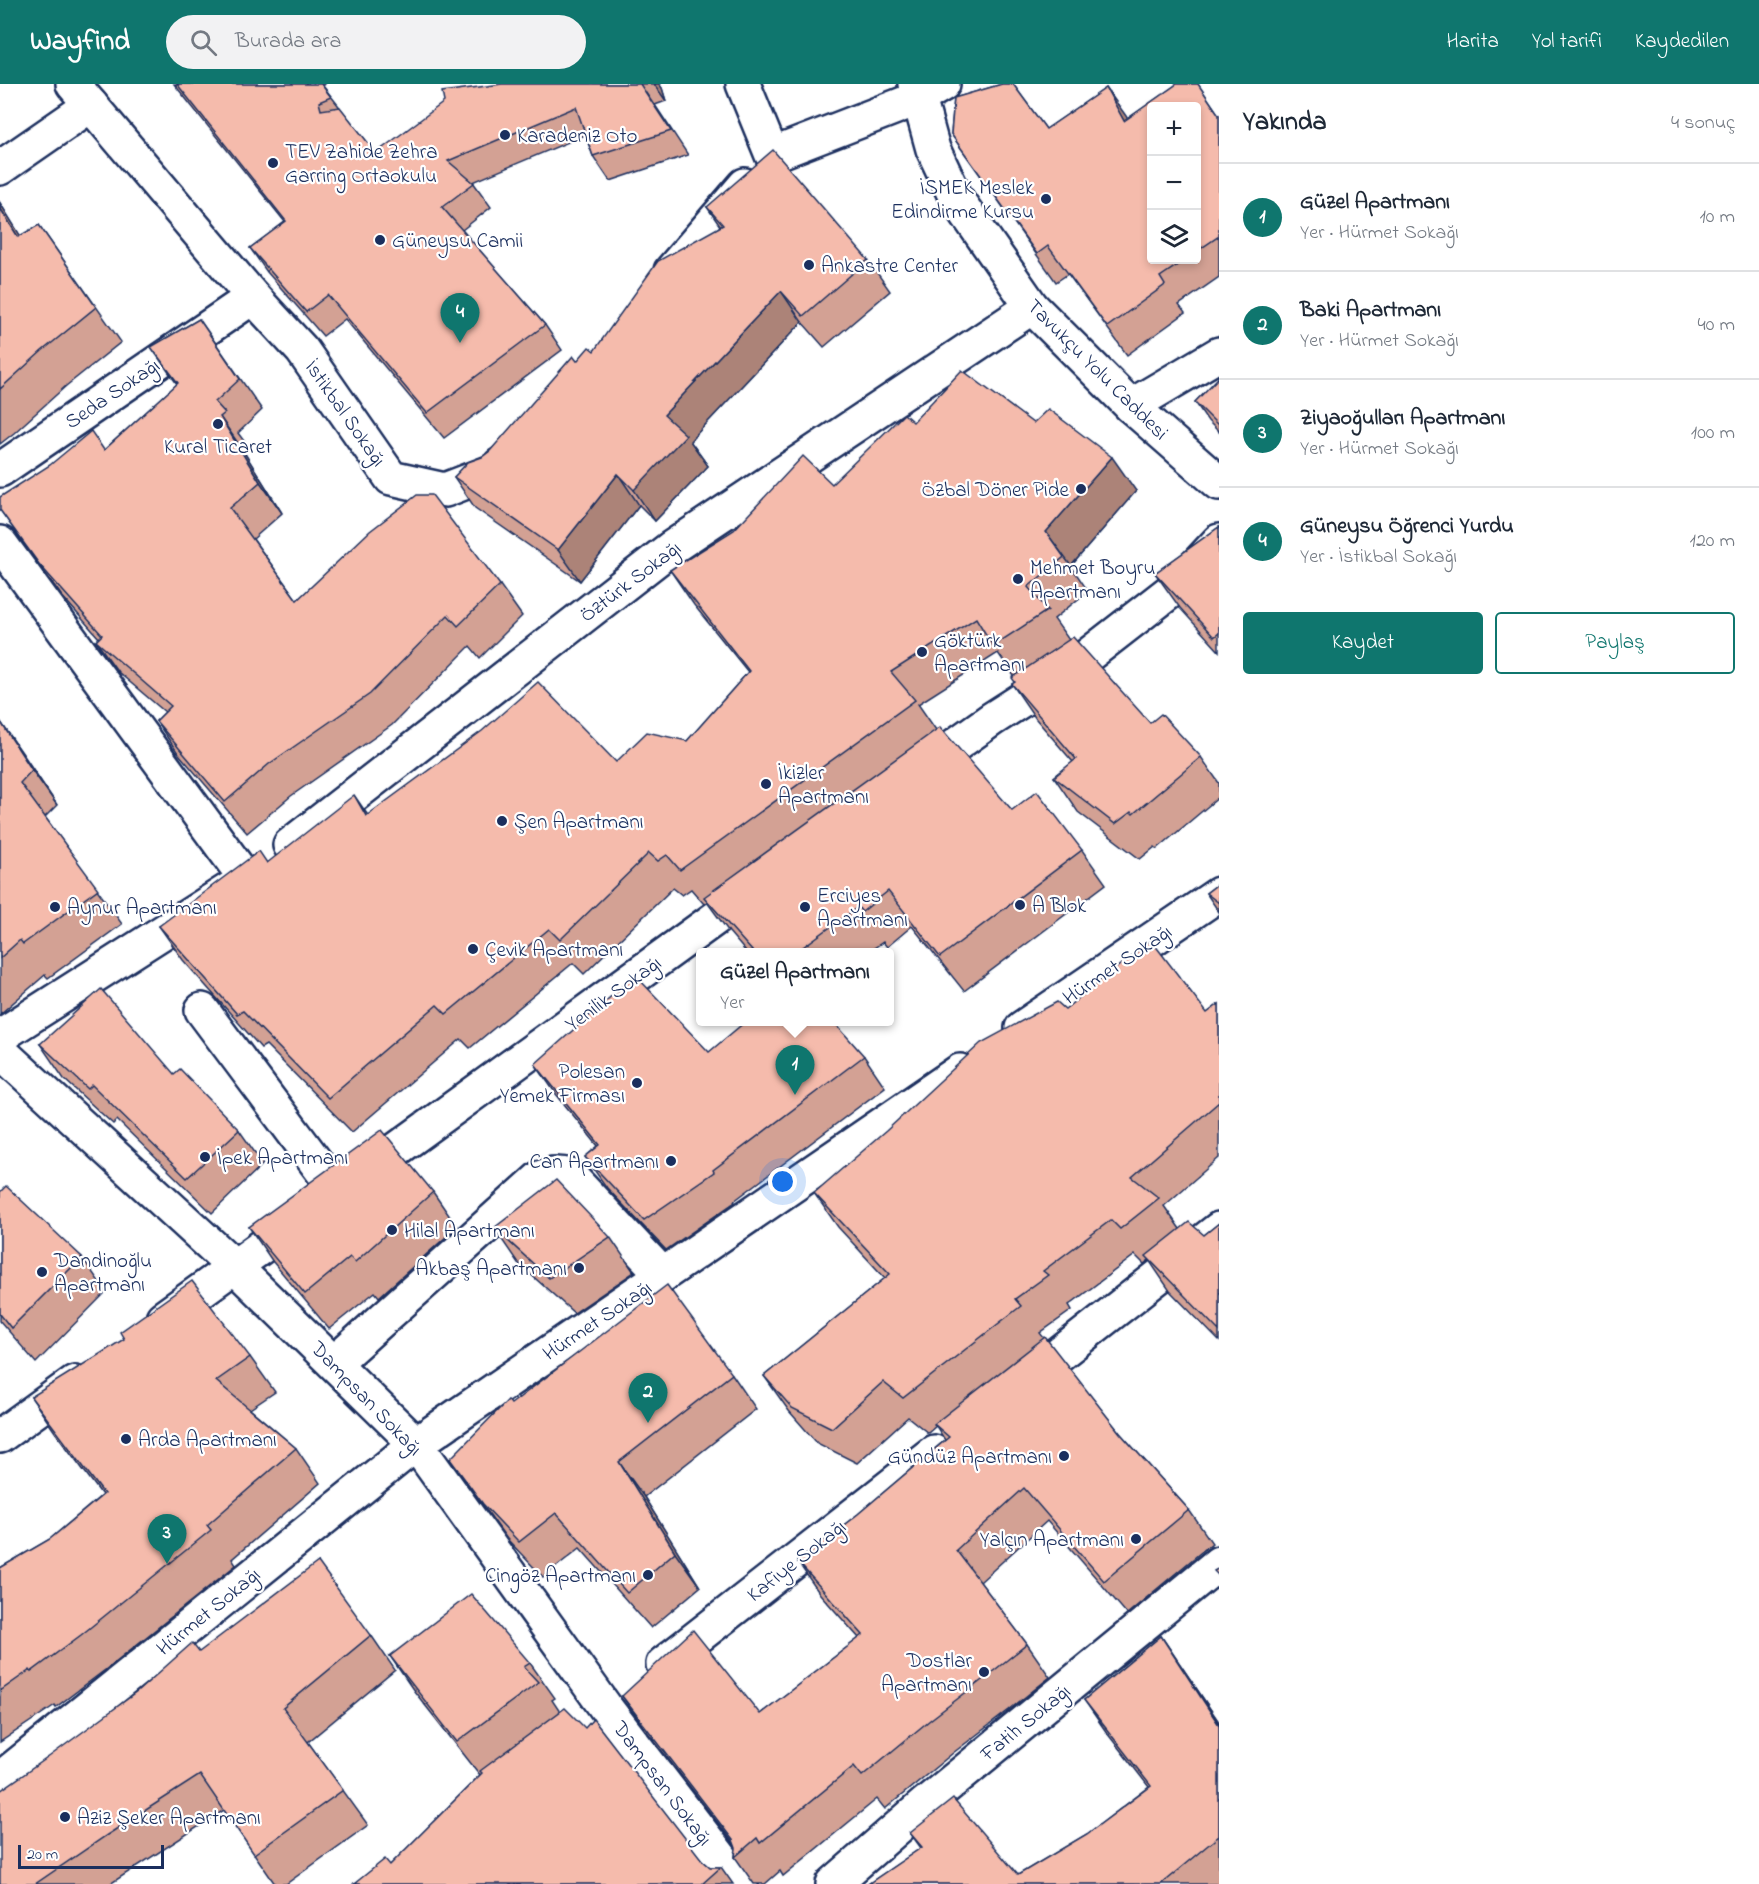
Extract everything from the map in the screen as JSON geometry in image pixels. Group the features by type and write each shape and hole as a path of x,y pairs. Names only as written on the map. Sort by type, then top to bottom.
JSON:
{"street":[{"path":"743,84 772,155"},
{"path":"654,290 772,155 926,89"},
{"name":"Tavukçu Yolu Caddesi","path":"926,89 933,149 956,198 1032,307 1131,406 1219,483"},
{"path":"0,168 82,94"},
{"name":"İstikbal Sokağı","path":"82,94 253,297 302,350 391,478 445,490 497,470 520,443"},
{"name":"Seda Sokağı","path":"0,470 253,297"},
{"name":"Öztürk Sokağı","path":"0,1036 246,879 671,548 1032,307"},
{"path":"1131,406 1219,354"},
{"path":"896,788 992,719 1073,667 1177,586 1219,541"},
{"path":"0,543 246,879"},
{"name":"Yenilik Sokağı","path":"141,1334 781,872"},
{"name":"Hürmet Sokağı","path":"0,1779 416,1444 1219,894"},
{"path":"202,1010 338,1192"},
{"name":"Dampsan Sokağı","path":"0,1051 235,1267 416,1444 625,1694 741,1884"},
{"path":"334,1363 540,1178 548,1175 570,1176 663,1275"},
{"path":"1002,1399 1219,1229"},
{"path":"0,1436 94,1368"},
{"name":"Kafiye Sokağı","path":"579,1728 955,1436"},
{"name":"Fatih Sokağı","path":"833,1884 926,1803 1219,1563"}],"building":[{"path":"177,84 321,84 331,97 319,102 321,110 340,107 376,153 444,102 442,92 502,84 640,84 671,131 593,156 576,107 448,161 474,183 442,207 545,325 427,413 328,295 306,312 250,248 286,221"},
{"path":"1002,84 1013,84 1046,129 1106,88 1124,121 1147,105 1147,264 1179,264 1160,277 1165,285 1107,327 1048,246 1037,254 951,134 954,98"},
{"path":"1177,84 1198,84 1219,115 1219,236 1201,248 1201,102 1151,102"},
{"path":"773,150 868,260 803,316 781,291 664,415 686,435 634,490 618,474 558,550 454,477 468,462 490,451 573,356 577,361 589,347 594,351 658,261 723,225 707,207"},
{"path":"0,208 18,237 39,225 96,307 0,389"},
{"path":"199,319 240,379 215,402 225,413 220,417 260,482 230,508 297,600 370,531 417,495 432,495 500,585 458,626 448,615 370,694 269,764 225,802 156,721 171,706 96,641 102,635 39,564 0,510 0,497 50,465 91,431 104,450 178,383 151,347"},
{"path":"962,370 1033,423 1048,409 1112,457 1046,532 1064,557 1028,587 1048,610 993,646 976,618 891,672 915,700 680,870 667,855 658,861 649,853 560,940 549,929 446,1014 437,1005 328,1098 243,1011 237,1014 159,926 259,851 267,863 354,795 366,816 482,731 538,682 616,762 647,732 687,741 749,671 670,570 734,530 803,456 832,484 904,414 913,422"},
{"path":"1219,377 1219,426 1195,402"},
{"path":"1219,527 1219,633 1214,637 1155,573"},
{"path":"1073,637 1150,723 1161,714 1201,757 1133,814 1131,812 1115,824 1054,777 1076,759 1012,684 1015,682 1012,678"},
{"path":"0,721 32,770 20,783 98,889 23,944 20,940 0,958"},
{"path":"940,727 1012,810 1037,791 1082,850 940,957 888,891 862,912 858,907 802,948 749,948 704,897"},
{"path":"1219,883 1219,903 1206,893"},
{"path":"1151,940 1207,1013 1219,1004 1219,1102 1132,1177 1159,1198 1120,1229 1111,1220 1043,1271 1048,1275 1015,1299 1021,1306 903,1398 883,1382 832,1428 792,1408 764,1376 890,1274 814,1193 886,1131 981,1043 1057,1002 1065,1009"},
{"path":"635,975 709,1052 740,1026 838,1026 864,1056 713,1170 714,1172 644,1220 585,1157 600,1145 535,1064"},
{"path":"101,989 174,1074 180,1069 239,1130 187,1178 92,1085 88,1089 40,1044"},
{"path":"382,1130 433,1192 355,1262 350,1257 305,1294 249,1227"},
{"path":"556,1180 610,1237 549,1278 494,1228"},
{"path":"6,1186 82,1257 11,1328 0,1314 0,1192"},
{"path":"1189,1222 1204,1235 1219,1223 1219,1331 1146,1256"},
{"path":"192,1281 250,1357 216,1381 296,1448 207,1525 211,1530 81,1635 31,1672 30,1670 0,1691 0,1568 50,1539 104,1494 31,1397 124,1339 120,1332"},
{"path":"667,1285 732,1374 619,1462 675,1552 627,1593 556,1513 519,1542 483,1504 450,1459 508,1400 511,1404"},
{"path":"1045,1337 1120,1433 1189,1510 1104,1581 1024,1488 956,1550 1027,1644 862,1776 854,1766 760,1843 757,1838 735,1857 736,1848 733,1840 622,1696 693,1630 760,1714 863,1635 797,1561 858,1514 949,1437 934,1424"},
{"path":"318,1562 371,1635 283,1708 343,1790 254,1854 200,1775 35,1884 0,1884 0,1791 137,1692 192,1643 199,1652"},
{"path":"471,1594 530,1663 524,1667 538,1682 457,1742 390,1656"},
{"path":"1161,1636 1219,1725 1219,1836 1161,1884 868,1884 922,1847 910,1833 953,1799 1018,1875 1087,1834 1151,1786 1084,1700"},
{"path":"565,1708 585,1728 593,1719 702,1860 710,1867 721,1867 702,1884 354,1884 385,1859 390,1865 482,1773 480,1771"}],"place":[{"name":"Karadeniz Oto","path":"505,135"},
{"name":"TEV Zahide Zehra Garring Ortaokulu","path":"273,163"},
{"name":"İSMEK Meslek Edindirme Kursu","path":"1046,199"},
{"name":"Güneysu Camii","path":"380,240"},
{"name":"Ankastre Center","path":"809,265"},
{"name":"Güneysu Öğrenci Yurdu","path":"460,343"},
{"name":"Kural Ticaret","path":"218,424"},
{"name":"Özbal Döner Pide","path":"1081,489"},
{"name":"Mehmet Boyru Apartmanı","path":"1018,579"},
{"name":"Göktürk Apartmanı","path":"922,652"},
{"name":"İkizler Apartmanı","path":"766,784"},
{"name":"Şen Apartmanı","path":"502,821"},
{"name":"A Blok","path":"1020,905"},
{"name":"Aynur Apartmanı","path":"55,907"},
{"name":"Erciyes Apartmanı","path":"805,907"},
{"name":"Çevik Apartmanı","path":"473,949"},
{"name":"Polesan Yemek Firması","path":"637,1083"},
{"name":"Güzel Apartmanı","path":"795,1095"},
{"name":"İpek Apartmanı","path":"205,1157"},
{"name":"Can Apartmanı","path":"671,1161"},
{"name":"Hilal Apartmanı","path":"392,1230"},
{"name":"Akbaş Apartmanı","path":"579,1268"},
{"name":"Dandinoğlu Apartmanı","path":"42,1272"},
{"name":"Baki Apartmanı","path":"648,1423"},
{"name":"Arda Apartmanı","path":"126,1439"},
{"name":"Gündüz Apartmanı","path":"1064,1456"},
{"name":"Yalçın Apartmanı","path":"1136,1539"},
{"name":"Ziyaoğulları Apartmanı","path":"167,1564"},
{"name":"Cingöz Apartmanı","path":"648,1575"},
{"name":"Dostlar Apartmanı","path":"984,1672"},
{"name":"Aziz Şeker Apartmanı","path":"65,1817"}]}
